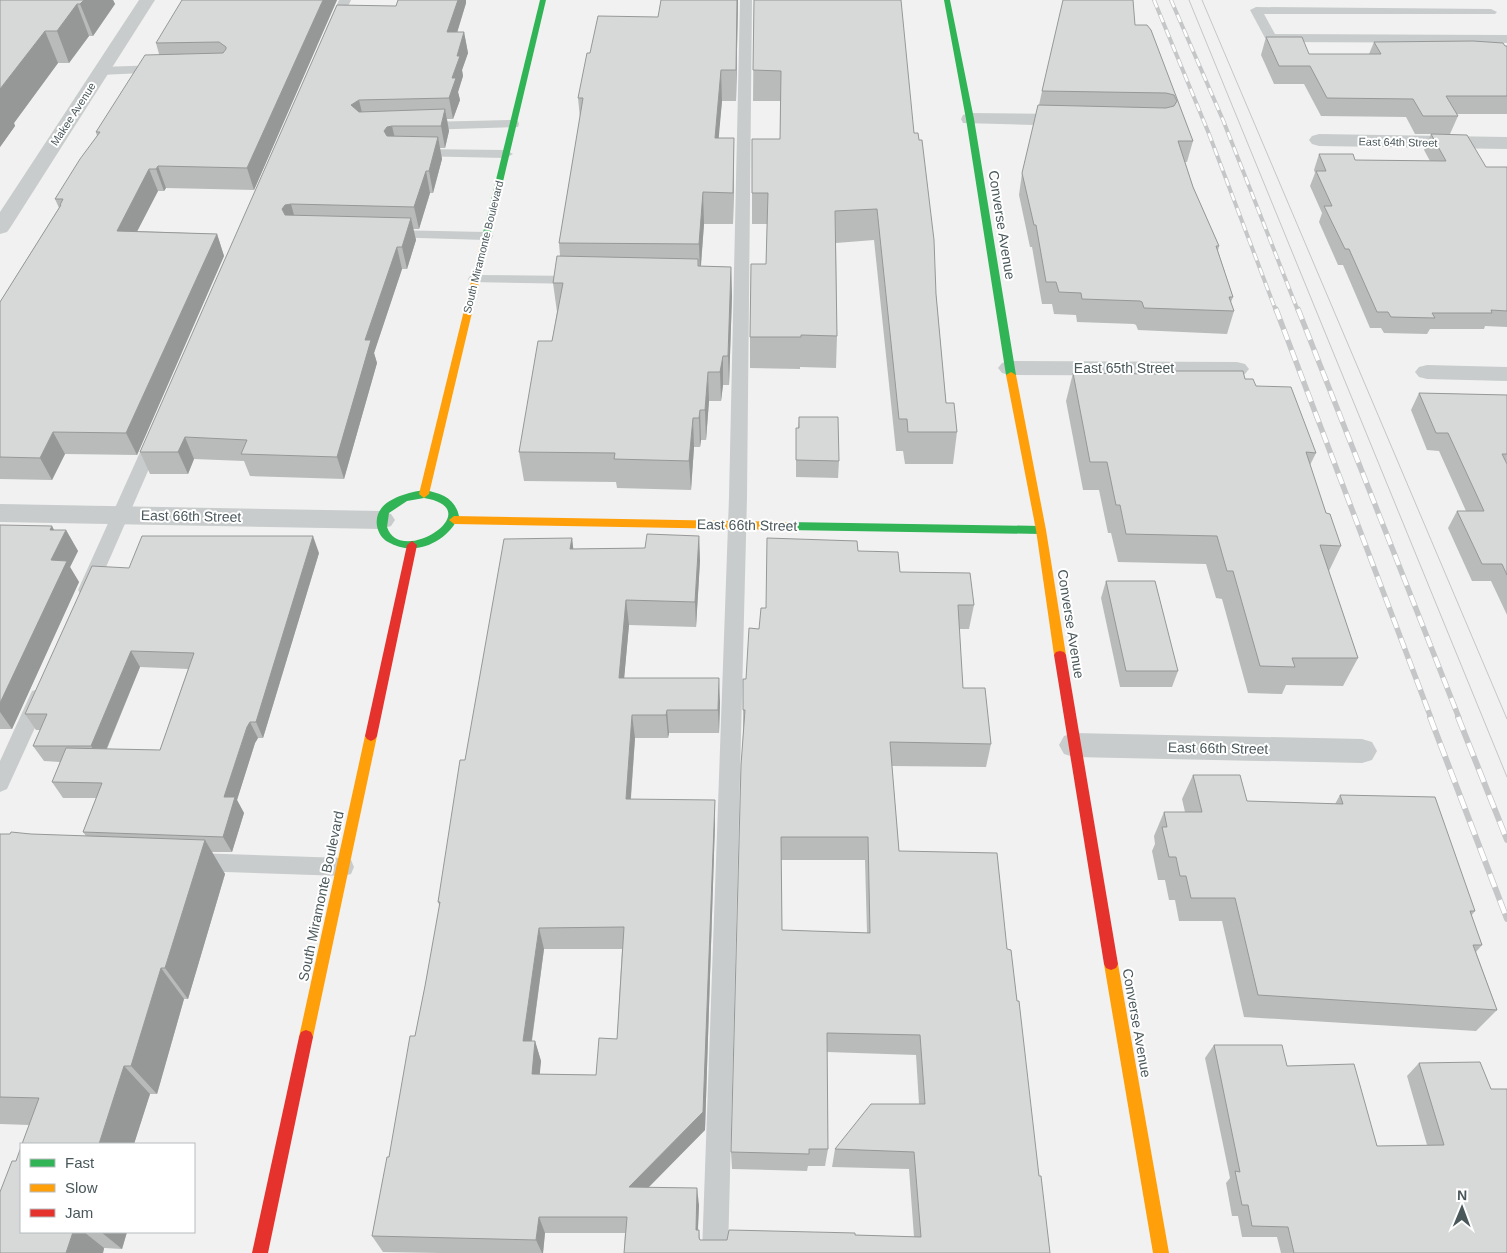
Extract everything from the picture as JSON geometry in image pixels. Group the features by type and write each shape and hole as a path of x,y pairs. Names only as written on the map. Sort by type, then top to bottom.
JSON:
{"street":[{"name":"Makee Avenue","path":"0,228 147,0"},
{"name":"South Miramonte Boulevard","path":"424,494 543,0"},
{"name":"Converse Avenue","path":"947,0 970,119 1010,368 1041,530 1074,745 1161,1253"},
{"path":"970,119 1095,121"},
{"name":"East 64th Street","path":"1319,140 1507,143"},
{"name":"East 65th Street","path":"1010,368 1237,369"},
{"path":"1427,372 1507,374"},
{"path":"424,494 435,494 444,498 451,505 455,512 450,528 434,541 412,545 401,544 392,540 385,534 382,520 392,504 407,496 424,494"},
{"name":"East 66th Street","path":"0,513 382,520"},
{"name":"East 66th Street","path":"454,520 1041,530"},
{"name":"South Miramonte Boulevard","path":"260,1253 412,545"},
{"name":"East 66th Street","path":"1074,745 1362,751"}],"lane":[{"path":"325,45 345,0"},
{"path":"715,1253 737,525 746,0"},
{"path":"1481,0 1501,27"},
{"path":"1256,10 1501,27 1271,38 1256,10"},
{"path":"101,70 171,69"},
{"path":"412,126 513,124"},
{"path":"406,153 506,154"},
{"path":"373,234 486,236"},
{"path":"475,279 597,281"},
{"path":"79,607 161,423"},
{"path":"0,783 44,686"},
{"path":"173,862 343,867"}],"building":[{"path":"0,0 84,0 77,4 57,31 45,31 0,89"},
{"path":"182,0 323,0 247,168 158,166 156,169 149,169 117,231 217,234 126,433 53,432 40,458 0,457 0,302 61,205 63,199 55,199 80,159 100,132 96,132 145,55 223,53 226,49 219,42 156,43"},
{"path":"398,0 458,0 447,32 464,32 457,56 460,56 452,78 456,78 449,98 359,100 351,105 359,112 445,109 441,126 392,126 387,127 384,131 387,136 438,137 429,171 426,171 414,207 291,204 285,205 282,209 285,215 411,218 402,247 397,247 365,340 371,340 337,457 241,454 247,440 185,437 178,452 140,452 337,5 396,6"},
{"path":"661,0 737,0 736,70 721,70 715,138 734,138 733,193 703,192 699,244 559,243 583,98 578,98 587,53 590,53 598,16 658,17"},
{"path":"754,0 901,0 914,133 918,133 919,140 922,140 934,240 936,294 946,403 954,403 957,432 908,432 907,419 899,419 877,209 835,211 837,336 750,337 751,264 766,264 768,193 752,193 752,139 780,139 781,71 753,70"},
{"path":"1063,0 1133,0 1135,25 1147,25 1151,30 1193,141 1178,141 1193,187 1219,246 1216,246 1233,297 1229,297 1234,311 1144,308 1140,301 1082,299 1081,293 1059,292 1056,282 1046,282 1036,225 1034,225 1022,173 1038,105 1166,108 1174,106 1177,101 1174,95 1166,93 1042,91"},
{"path":"1266,37 1302,37 1309,54 1381,54 1374,42 1473,41 1503,43 1507,46 1507,96 1446,96 1458,116 1423,116 1413,99 1327,98 1310,66 1279,66"},
{"path":"1431,134 1467,135 1486,167 1507,167 1507,311 1491,310 1492,313 1432,313 1435,318 1391,317 1388,312 1377,312 1349,249 1345,249 1324,206 1332,206 1316,171 1326,171 1319,154 1353,154 1355,160 1446,161"},
{"path":"557,256 698,259 698,266 731,267 728,356 723,356 720,372 708,372 705,410 700,410 699,418 693,418 689,461 614,459 615,453 519,452 538,341 552,341 563,283 553,283"},
{"path":"1159,371 1243,371 1245,379 1253,379 1256,386 1291,387 1316,453 1306,452 1326,513 1330,514 1341,546 1320,545 1358,658 1292,658 1295,667 1260,666 1233,571 1227,571 1217,536 1126,534 1120,505 1116,505 1107,462 1090,462 1073,373 1159,374"},
{"path":"1419,393 1507,395 1507,454 1502,454 1507,464 1507,575 1502,564 1482,564 1457,511 1484,511 1448,433 1436,433"},
{"path":"799,417 838,417 839,461 796,460 796,428 799,428"},
{"path":"0,525 52,526 50,530 66,530 51,560 67,561 0,703"},
{"path":"647,534 699,536 695,602 626,600 619,678 719,678 718,710 667,710 666,715 632,715 626,799 715,800 703,1112 629,1187 697,1188 696,1230 699,1230 700,1240 727,1240 729,1230 855,1233 855,1235 921,1237 914,1152 835,1149 871,1104 925,1104 920,1035 827,1033 828,1149 809,1149 809,1154 731,1152 741,765 745,710 743,710 743,679 746,679 749,628 759,629 761,608 766,608 767,538 857,541 858,551 898,552 900,572 970,573 974,605 958,605 963,688 985,688 991,744 890,742 899,851 997,853 1007,949 1011,950 1017,1001 1019,1001 1039,1176 1041,1176 1050,1253 624,1253 627,1217 539,1217 536,1240 372,1236 387,1157 389,1157 410,1036 415,1036 425,986 440,902 438,902 460,760 465,760 504,539 572,538 570,549 645,548","holes":["781,837 868,837 870,933 782,930","624,927 617,1039 599,1038 596,1075 532,1074 535,1041 523,1041 539,928"]},
{"path":"142,536 313,536 256,722 250,722 247,727 224,797 235,797 223,837 83,832 102,783 52,782 66,748 160,750 194,653 131,651 91,746 33,746 47,714 25,714 92,566 129,568"},
{"path":"1106,581 1155,581 1178,671 1126,671"},
{"path":"1193,775 1240,775 1247,801 1343,804 1340,795 1435,797 1475,911 1470,911 1482,945 1473,945 1497,1010 1258,995 1235,898 1191,898 1186,876 1180,876 1176,857 1169,857 1162,827 1167,827 1164,812 1202,812"},
{"path":"11,832 205,840 165,968 161,968 131,1066 124,1066 99,1143 22,1143 39,1098 0,1097 0,834 10,834"},
{"path":"1214,1045 1282,1045 1287,1066 1354,1064 1377,1146 1444,1145 1419,1063 1480,1062 1491,1089 1507,1089 1507,1253 1294,1253 1288,1227 1252,1226 1248,1205 1242,1205 1235,1171 1240,1172"},
{"path":"20,1150 20,1233 73,1233 66,1253 0,1253 0,1192 12,1161 16,1161"}],"tram line":[{"path":"1189,0 1507,777"},
{"path":"1202,0 1507,719"}],"railway":[{"path":"1154,0 1209,134 1276,311"},
{"path":"1171,0 1223,120 1298,311"},
{"path":"1276,309 1431,718"},
{"path":"1298,309 1459,718"},
{"path":"1430,717 1507,919"},
{"path":"1458,717 1507,840"}],"traffic: fast":[{"path":"484,245 543,0"},
{"path":"947,0 970,119 1011,375"},
{"path":"424,494 441,498 452,507 454,516 450,526 442,534 418,544 404,544 392,540 382,527 382,517 385,511 396,502 424,494"},
{"path":"787,526 1041,530"}],"traffic: slow":[{"path":"424,494 484,245"},
{"path":"1011,375 1041,530 1060,655"},
{"path":"454,520 787,526"},
{"path":"306,1037 371,736"},
{"path":"1111,964 1161,1253"}],"traffic: jam":[{"path":"371,736 412,545"},
{"path":"1060,655 1111,964"},
{"path":"260,1253 306,1037"}]}
